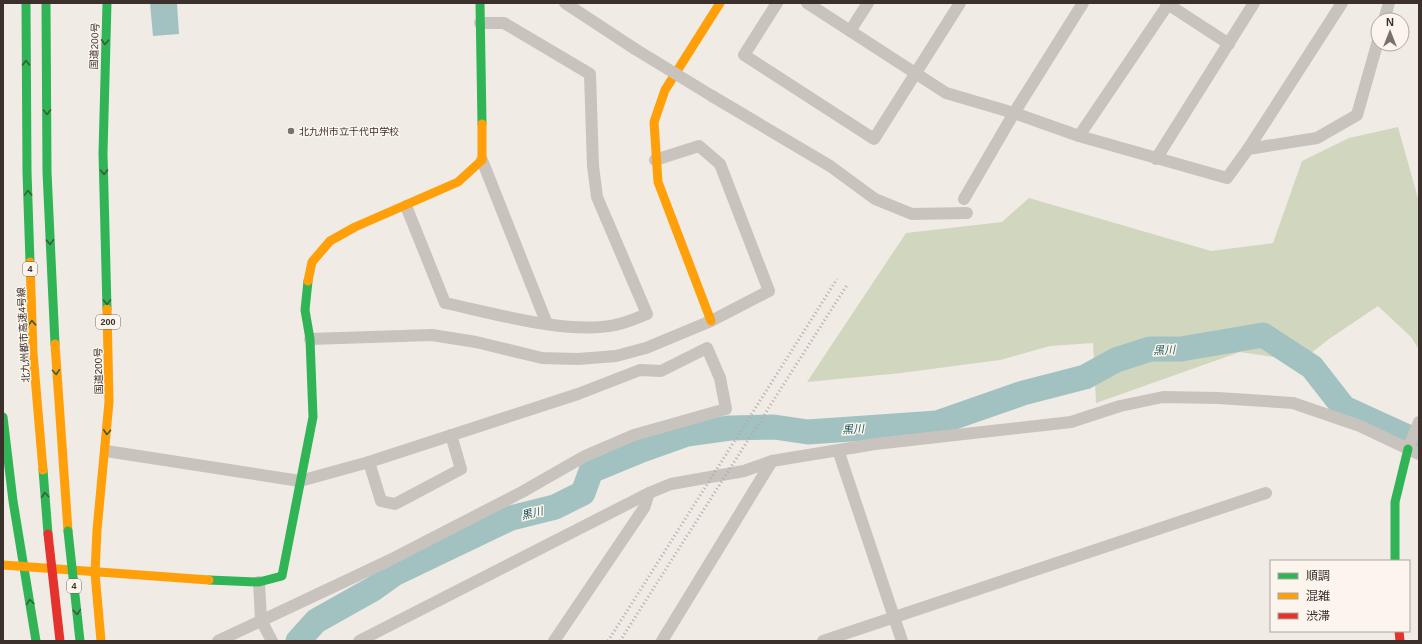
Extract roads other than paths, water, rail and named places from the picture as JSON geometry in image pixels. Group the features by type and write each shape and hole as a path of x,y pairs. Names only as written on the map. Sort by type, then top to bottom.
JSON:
{"main road":[{"name":"北九州都市高速4号線","path":"26,3 27,172 33,353 48,534 60,641"},
{"name":"4","path":"46,3 48,180 55,352 68,531 80,641"},
{"name":"国道200号","path":"101,641 95,573 97,530 106,451 109,402 103,153 107,3"},
{"path":"3,565 198,580 258,582 282,576 313,417 310,339 305,310 306,289 312,262 330,241 361,224 406,206 458,182 482,160 480,3"},
{"path":"711,321 658,182 654,122 665,90 720,3"},
{"path":"3,417 7,469 25,567 36,641"},
{"path":"1395,560 1395,502 1413,449"}],"street":[{"path":"565,3 635,49 830,166 875,199 912,214 967,213"},
{"path":"778,3 744,55 874,139 960,3"},
{"path":"807,3 946,93 1014,113 1079,136 1227,178 1248,149 1342,3"},
{"path":"850,31 868,3"},
{"path":"964,199 1014,113 1083,3"},
{"path":"1156,159 1254,3"},
{"path":"1079,136 1167,4 1229,44"},
{"path":"406,206 445,303 547,324 582,327 615,325 647,314 597,197 593,166 590,74 504,23 480,22"},
{"path":"1248,149 1317,138 1357,115 1375,52"},
{"path":"310,339 432,335 476,342 542,358 616,356 646,348 711,321 769,291 720,164 698,146 656,160"},
{"path":"482,160 547,324"},
{"path":"106,451 300,481 369,462 451,436 578,394 640,370 661,371 707,348 720,378 726,408 634,436 585,456 522,492 388,561 263,624 218,641"},
{"path":"359,641 649,493 671,484 744,471 772,461 875,444 1071,422 1120,406 1163,397 1218,398 1293,403 1360,426 1413,449 1419,422"},
{"path":"369,462 381,501 395,504 461,469 451,436"},
{"path":"838,450 902,641"},
{"path":"662,641 772,461"},
{"path":"823,641 1266,492"},
{"path":"554,641 644,508 649,493"},
{"path":"258,582 263,624 272,641"}],"water":[{"path":"150,3 177,3 179,34 153,36"}],"waterway":[{"name":"黒川","path":"298,641 316,621 373,589 394,574 511,518 555,507 583,493 591,471 642,450 687,434 730,428 774,427 808,432 937,423 1023,393 1085,377 1116,360 1150,349 1181,349 1263,335 1312,367 1344,408 1419,442"}],"railway":[{"path":"608,641 837,279"},
{"path":"620,641 847,285"}],"place":[{"name":"北九州市立千代中学校","path":"291,131"}]}
